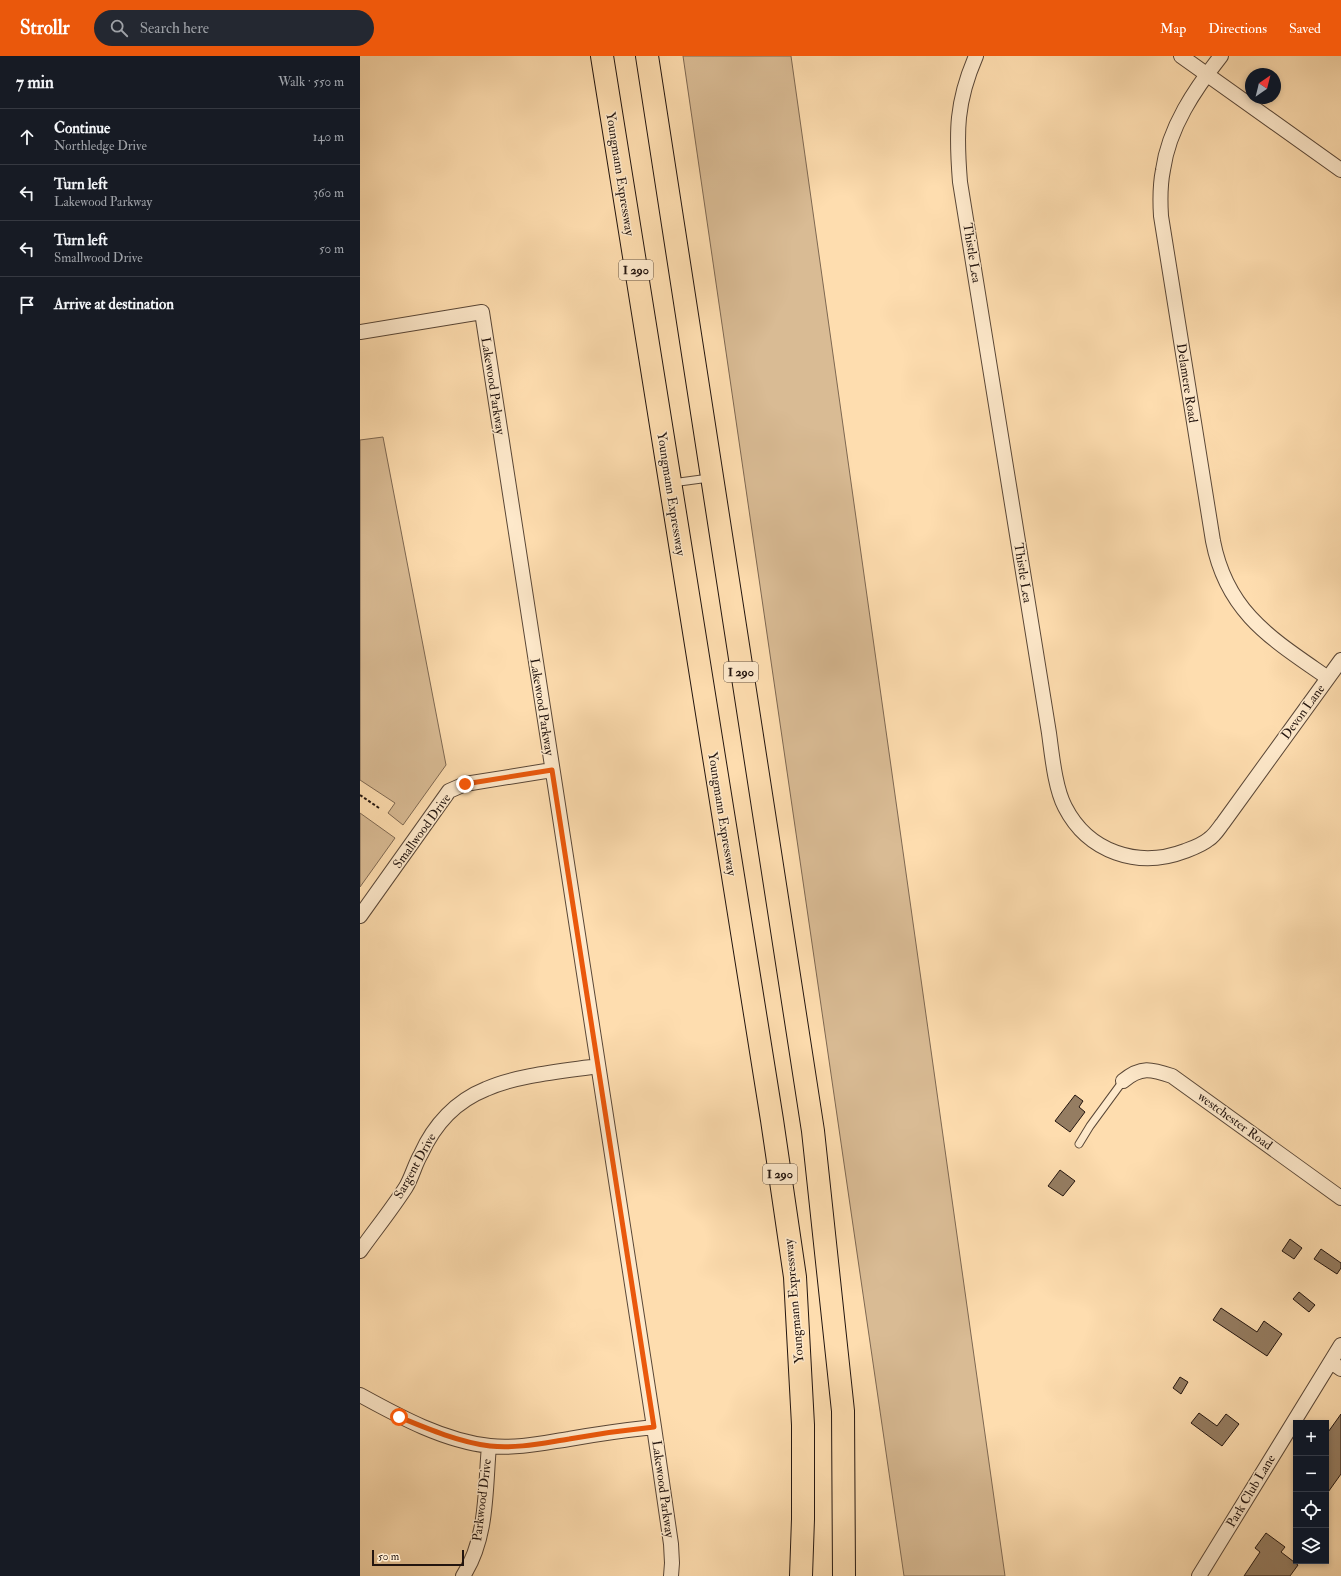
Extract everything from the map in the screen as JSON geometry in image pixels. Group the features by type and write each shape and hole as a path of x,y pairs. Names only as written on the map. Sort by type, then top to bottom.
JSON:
{"highway":[{"name":"Youngmann Expressway","path":"602,56 772,1120 795,1277 803,1425 803,1519 801,1576"},
{"name":"I 290","path":"647,56 813,1131 843,1411 844,1576"}],"street":[{"name":"Thistle Lea","path":"976,56 966,78 959,114 958,152 960,182 1047,725 1059,792 1064,806 1072,820 1084,833 1096,844 1110,852 1125,857 1144,859 1160,858 1178,854 1200,846 1210,839 1280,745"},
{"path":"1181,56 1341,170"},
{"name":"Delamere Road","path":"1221,56 1190,100 1176,127 1168,147 1160,191 1161,216 1212,541 1222,575 1239,605 1252,620 1276,641 1328,678"},
{"name":"Lakewood Parkway","path":"360,332 482,312 654,1427 671,1544 671,1576"},
{"name":"Devon Lane","path":"1280,745 1341,660"},
{"name":"Smallwood Drive","path":"360,916 450,791 465,784 552,770"},
{"name":"Sargent Drive","path":"360,1251 406,1186 428,1140 454,1108 486,1088 508,1082 598,1066"},
{"name":"westchester Road","path":"1123,1081 1132,1074 1152,1070 1172,1076 1341,1198"},
{"name":"Park Club Lane","path":"1199,1576 1336,1365 1341,1345"},
{"path":"360,1395 399,1417 423,1428 466,1441 489,1446 504,1447 538,1444 654,1427"},
{"name":"Parkwood Drive","path":"463,1576 476,1551 481,1533 489,1446"}],"lane":[{"path":"670,484 712,478"},
{"path":"1079,1144 1090,1126 1123,1081"}],"path":[{"path":"360,795 379,808"}],"shaded area":[{"path":"683,56 791,56 1005,1576 904,1576"},
{"path":"383,437 446,765 403,825 388,813 395,803 360,780 360,440"},
{"path":"360,813 395,838 360,887"}],"building":[{"path":"1075,1095 1083,1101 1079,1107 1085,1112 1070,1132 1055,1121"},
{"path":"1060,1170 1075,1181 1063,1196 1048,1186"},
{"path":"1290,1239 1302,1248 1294,1259 1282,1251"},
{"path":"1321,1249 1341,1263 1341,1268 1337,1274 1314,1259"},
{"path":"1299,1292 1315,1305 1309,1312 1293,1299"},
{"path":"1221,1308 1257,1332 1264,1321 1282,1334 1267,1356 1213,1320"},
{"path":"1180,1377 1188,1382 1181,1394 1173,1388"},
{"path":"1199,1413 1217,1426 1226,1414 1239,1424 1222,1446 1191,1423"},
{"path":"1341,1414 1341,1474 1329,1491 1329,1456 1329,1431"},
{"path":"1266,1533 1285,1547 1281,1552 1293,1561 1293,1564 1298,1565 1290,1576 1244,1576 1260,1552 1255,1548"}],"route":[{"path":"399,1417 423,1428 466,1441 489,1446 504,1447 538,1444 654,1427 552,770 465,784"}]}
